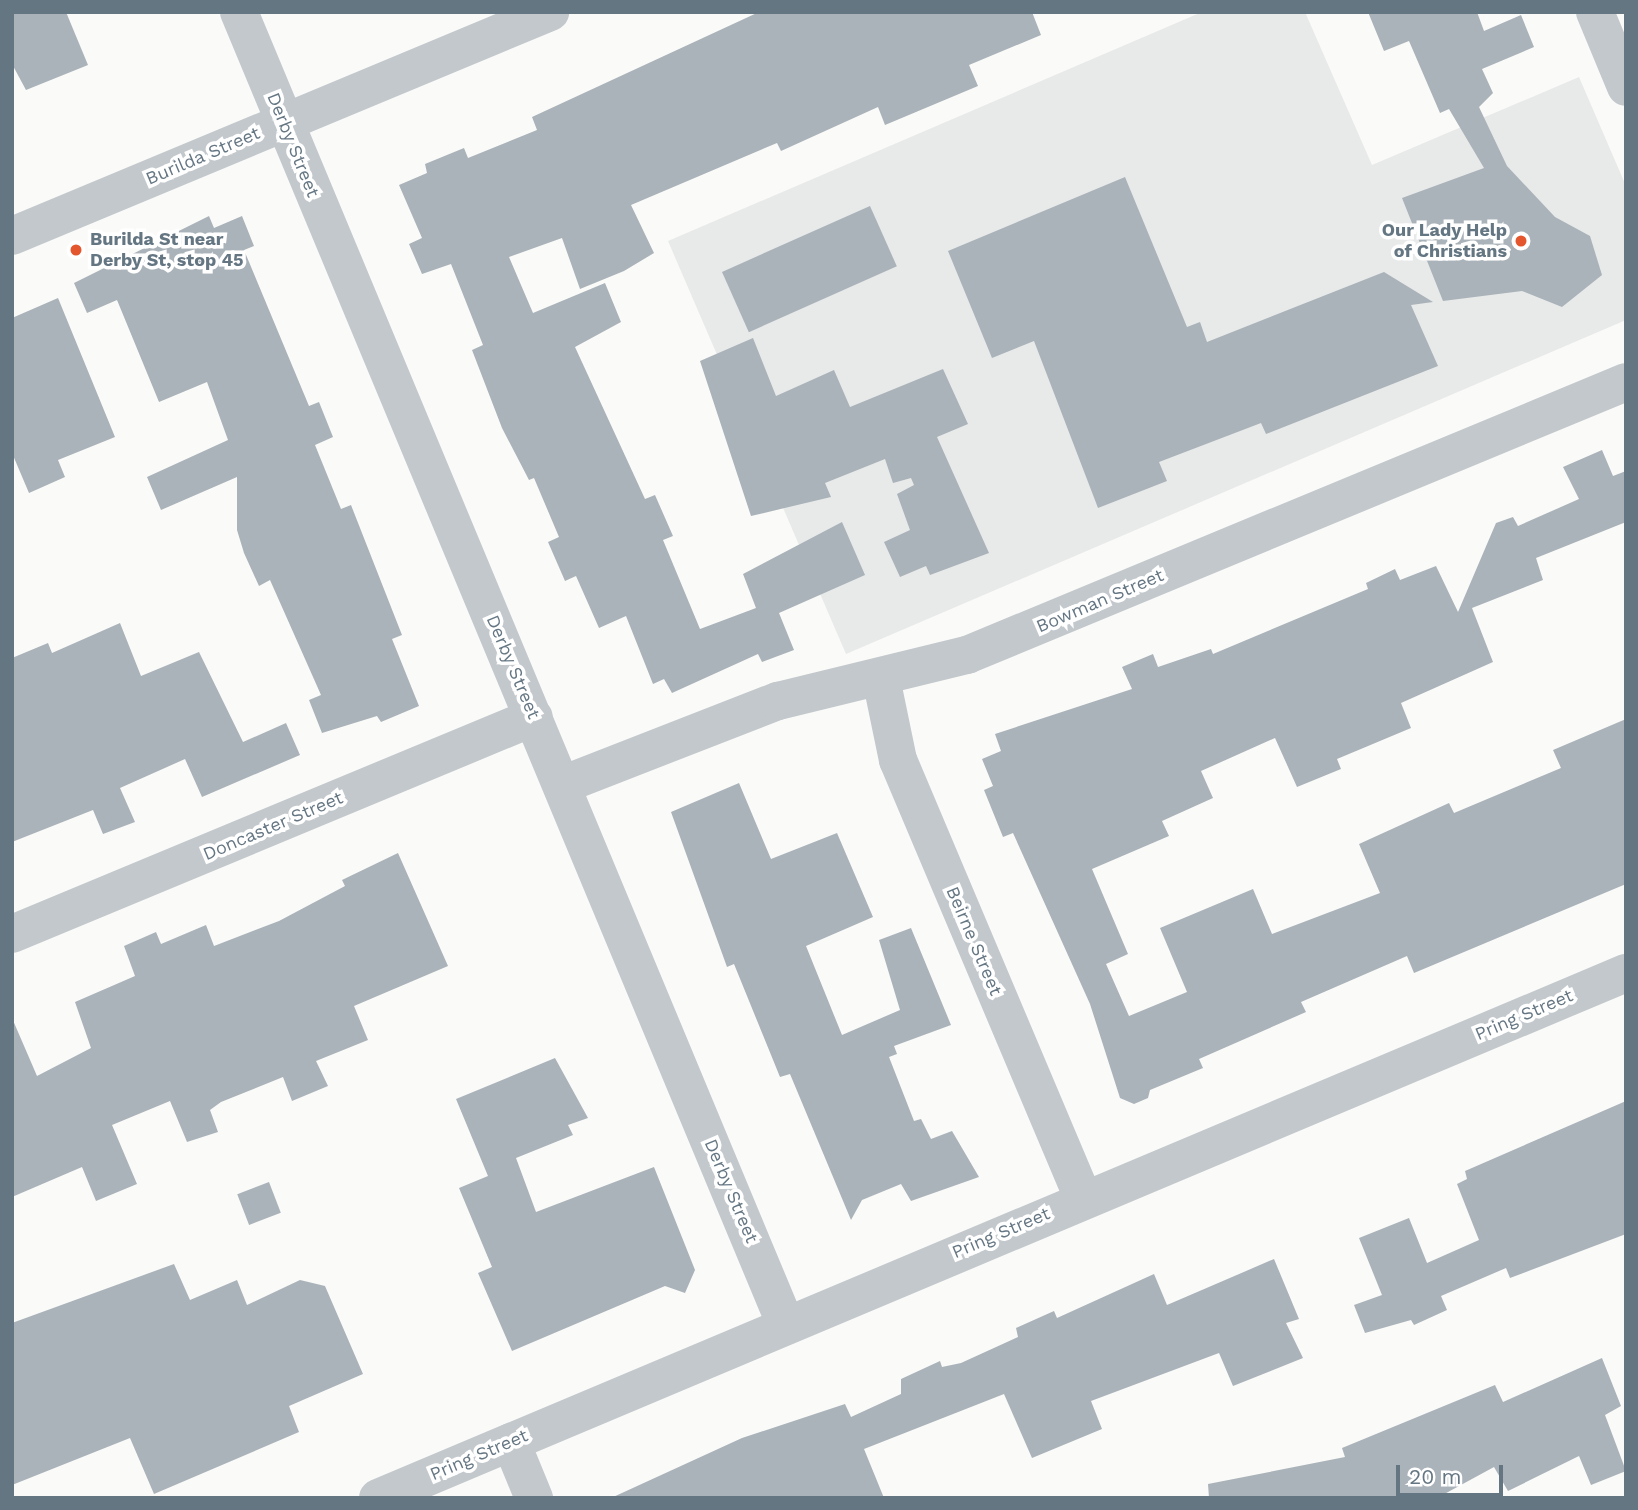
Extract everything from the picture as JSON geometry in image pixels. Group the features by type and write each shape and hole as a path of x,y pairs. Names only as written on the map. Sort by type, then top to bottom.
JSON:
{"street":[{"name":"Derby Street","path":"239,12 785,1323"},
{"name":"Burilda Street","path":"12,236 550,12"},
{"path":"1595,12 1626,87"},
{"name":"Bowman Street","path":"562,785 778,701 967,655 1626,382"},
{"name":"Beirne Street","path":"881,678 898,760 1083,1198"},
{"name":"Doncaster Street","path":"12,934 534,717"},
{"name":"Pring Street","path":"377,1498 785,1323 1626,973"},
{"path":"511,1441 534,1498"}],"shaded area":[{"path":"1202,12 1305,12 1372,165 1579,77 1626,186 1626,320 846,654 668,241"}],"building":[{"path":"12,12 66,12 88,65 26,90 12,64"},
{"path":"759,12 1032,12 1041,35 969,65 978,86 885,125 878,107 781,151 777,143 631,205 654,253 624,271 580,289 562,238 509,257 533,313 605,283 621,322 575,347 645,499 655,495 673,536 663,540 700,629 756,608 743,574 842,522 865,575 779,613 794,650 762,662 758,654 672,693 664,679 653,684 626,616 599,628 576,576 565,581 548,542 559,537 534,478 529,480 502,428 472,350 483,345 451,264 422,274 409,244 422,238 399,185 427,173 425,164 464,148 468,158 537,130 532,117"},
{"name":"Our Lady Help of Christians","path":"1368,12 1477,12 1484,31 1521,15 1534,47 1482,69 1493,93 1479,107 1507,166 1555,217 1590,236 1602,275 1562,307 1522,291 1443,301 1402,198 1484,168 1449,109 1440,113 1409,41 1384,51"},
{"path":"1125,177 1187,327 1200,322 1207,342 1384,272 1433,302 1411,305 1438,366 1266,434 1261,423 1159,462 1167,481 1098,508 1034,341 992,358 948,251"},
{"path":"870,206 897,266 749,332 722,272"},
{"path":"209,216 214,228 242,216 254,246 244,250 309,406 319,402 333,437 315,445 341,509 351,505 402,635 392,639 419,706 381,722 377,716 322,733 309,700 321,695 270,580 259,586 244,553 237,530 237,477 161,510 147,477 228,440 207,382 159,402 117,300 87,313 74,283"},
{"path":"58,298 115,437 58,460 65,477 29,493 12,453 12,318"},
{"path":"753,338 776,396 834,370 850,407 943,369 968,424 937,437 989,553 930,575 926,566 900,577 884,542 910,530 897,494 914,485 911,478 893,483 885,459 825,483 831,497 751,516 700,361"},
{"path":"1602,450 1613,476 1626,471 1626,522 1536,558 1543,580 1472,608 1493,662 1401,703 1411,728 1337,759 1341,769 1297,787 1275,738 1201,771 1213,798 1162,821 1169,836 1092,869 1128,954 1106,964 1129,1016 1187,992 1160,928 1253,889 1272,934 1380,893 1359,844 1449,803 1454,813 1561,768 1553,750 1626,719 1626,884 1414,973 1407,956 1301,1002 1306,1012 1199,1059 1203,1068 1150,1090 1148,1098 1134,1104 1120,1098 1090,1004 1013,833 1003,837 984,790 993,786 982,759 1001,751 995,734 1132,689 1122,667 1153,654 1158,667 1211,649 1213,654 1368,589 1366,583 1395,569 1400,580 1436,566 1458,612 1496,523 1513,517 1518,526 1579,499 1563,467"},
{"path":"120,623 141,676 199,652 243,742 286,723 300,755 202,797 185,759 120,788 135,822 103,834 93,810 12,842 12,658 48,643 52,653"},
{"path":"739,783 771,859 837,833 873,917 806,946 842,1035 900,1010 879,940 911,928 951,1025 894,1046 897,1054 889,1057 914,1121 921,1119 931,1139 952,1131 979,1177 911,1201 901,1184 862,1200 851,1220 790,1074 780,1077 734,964 727,967 671,812"},
{"path":"398,853 448,966 354,1006 368,1040 316,1061 328,1086 292,1101 283,1077 221,1102 210,1110 218,1132 187,1142 170,1101 112,1125 137,1184 96,1201 82,1167 12,1197 12,1018 37,1076 91,1048 75,1002 135,976 124,946 156,932 161,944 206,925 214,946 279,921 345,886 342,880"},
{"path":"555,1058 588,1118 568,1125 573,1135 516,1158 536,1212 654,1167 695,1270 685,1293 665,1286 512,1351 478,1273 492,1267 459,1188 488,1176 456,1099"},
{"path":"1626,1101 1626,1234 1510,1278 1506,1268 1441,1296 1447,1310 1414,1325 1411,1320 1365,1333 1354,1305 1382,1295 1359,1238 1409,1218 1427,1263 1479,1240 1457,1184 1467,1179 1465,1171"},
{"path":"269,1182 281,1213 249,1225 237,1194"},
{"path":"1274,1259 1299,1319 1286,1323 1303,1358 1233,1386 1219,1353 1091,1401 1102,1429 1032,1458 1004,1394 864,1449 884,1498 611,1498 742,1438 845,1404 851,1417 901,1394 901,1379 940,1361 942,1367 961,1363 1018,1337 1016,1328 1054,1311 1057,1318 1154,1274 1167,1305"},
{"path":"174,1264 190,1300 237,1280 247,1305 300,1280 325,1286 363,1374 289,1406 299,1432 154,1494 130,1438 12,1485 12,1323"},
{"path":"1602,1358 1621,1406 1605,1415 1626,1471 1591,1485 1579,1456 1508,1491 1494,1467 1437,1498 1209,1498 1208,1484 1345,1457 1342,1448 1495,1385 1503,1402"}],"place":[{"name":"Our Lady Help of Christians","path":"1521,241"},
{"name":"Burilda St near Derby St, stop 45","path":"76,250"}]}
